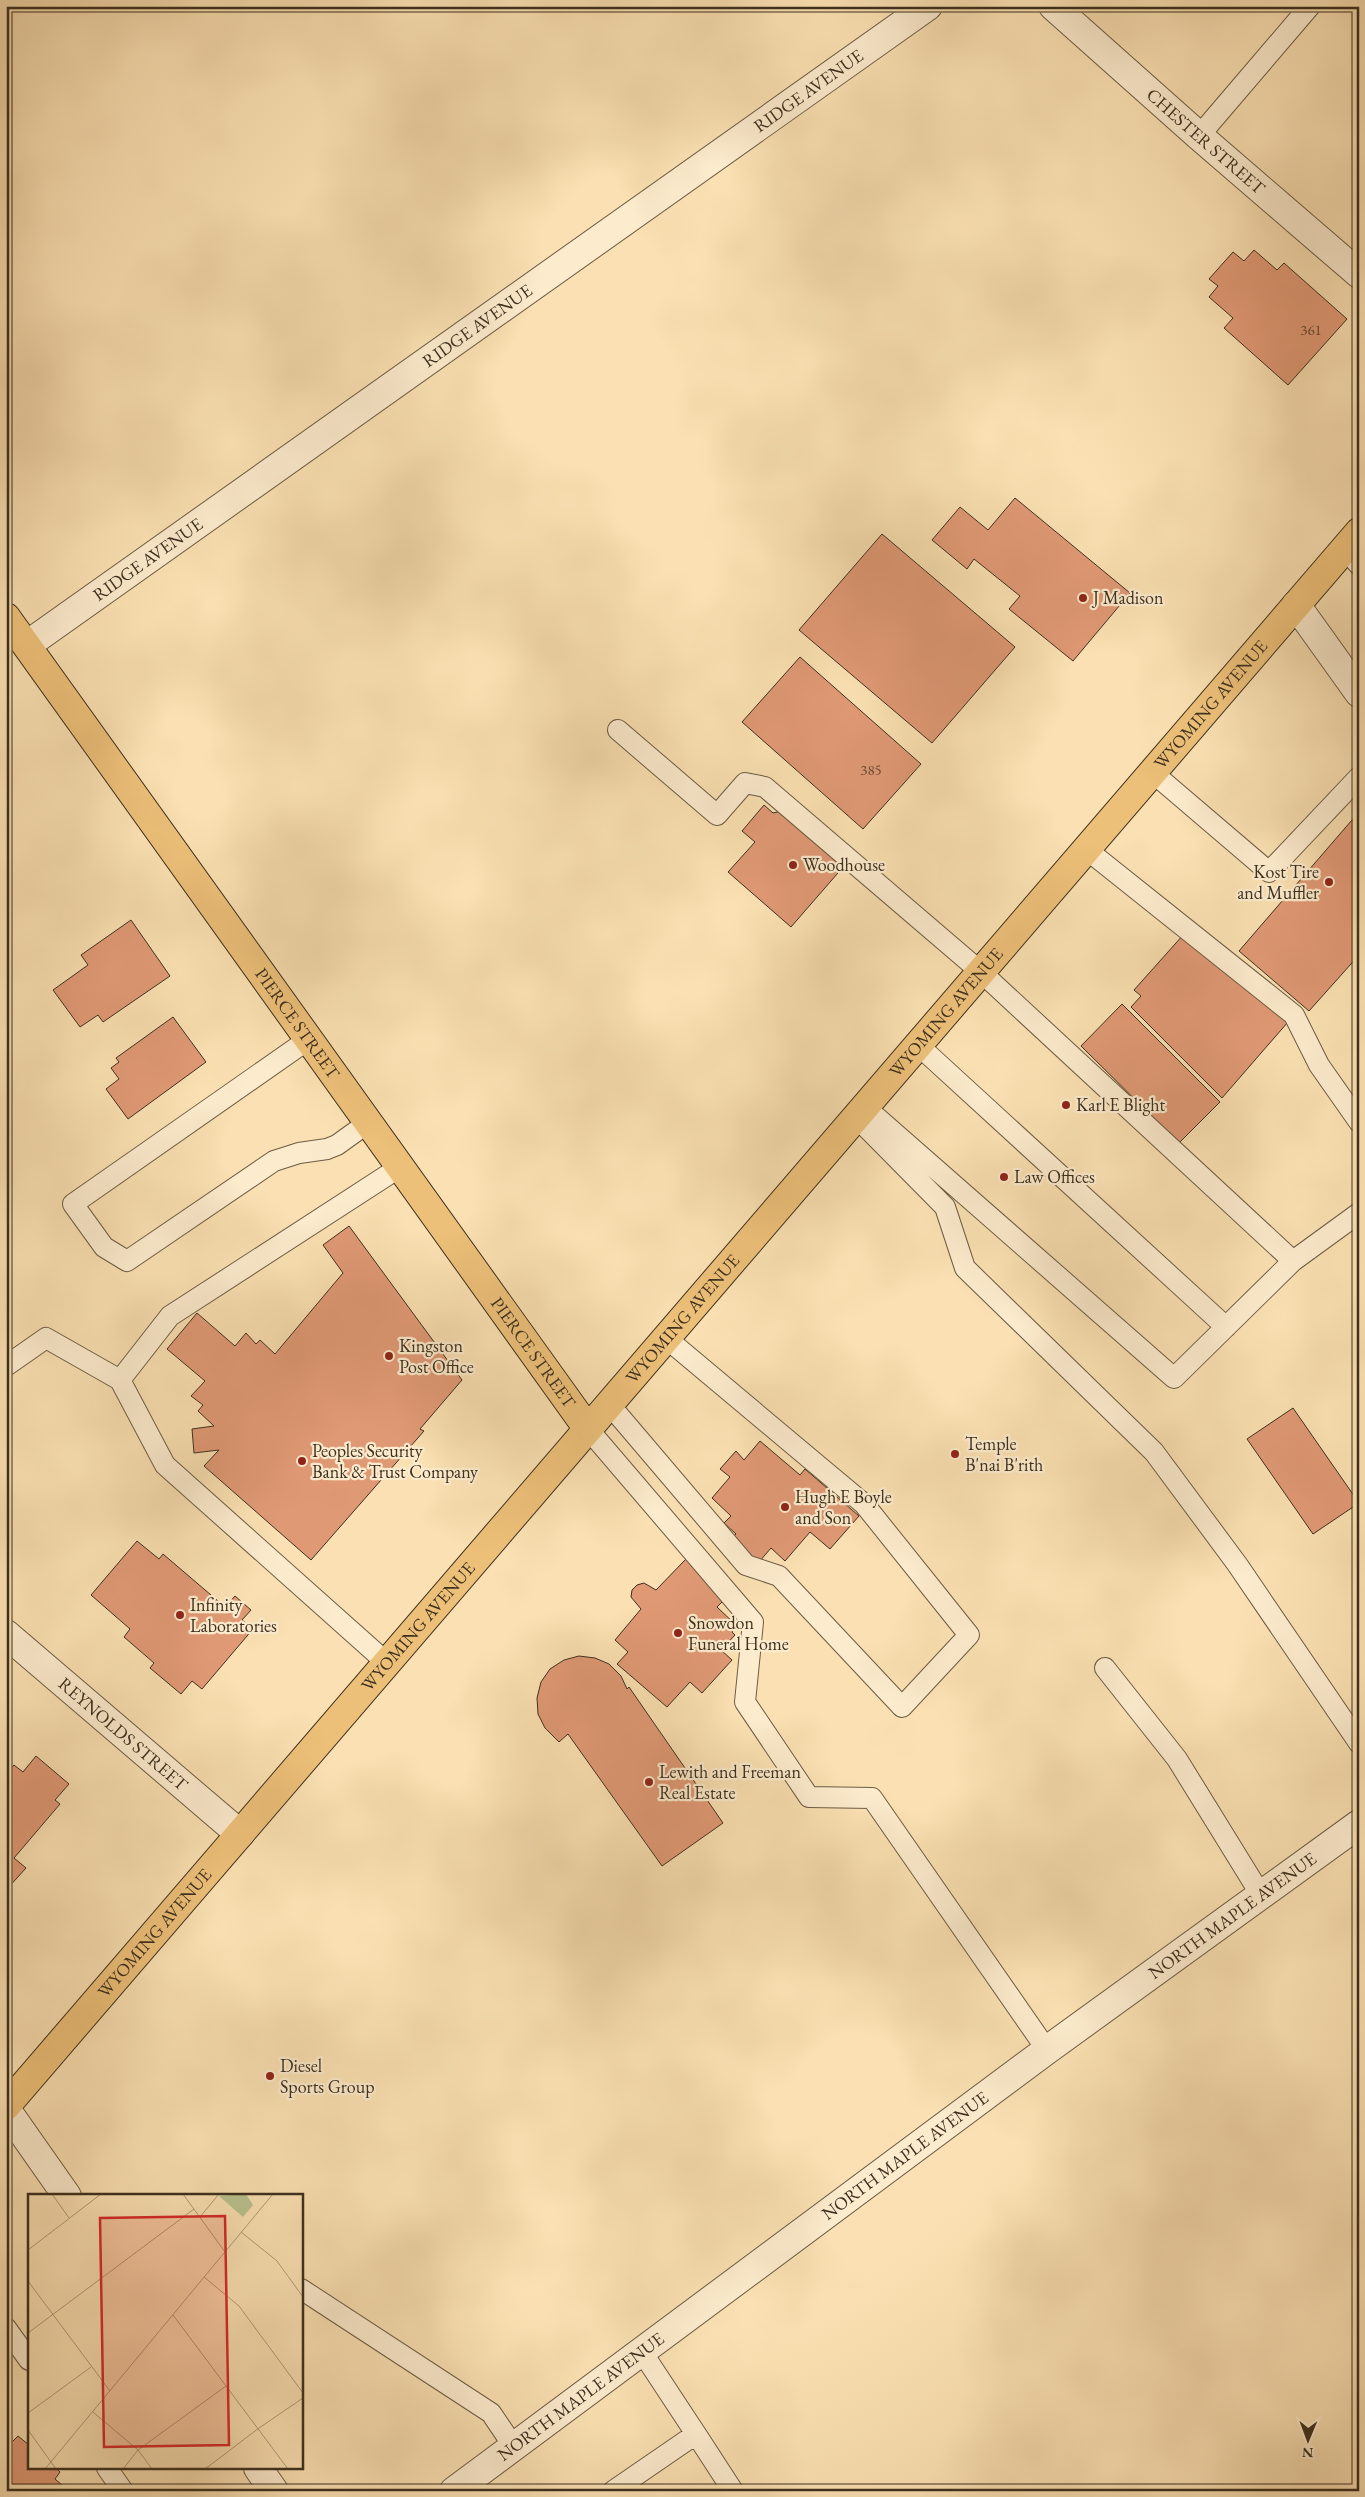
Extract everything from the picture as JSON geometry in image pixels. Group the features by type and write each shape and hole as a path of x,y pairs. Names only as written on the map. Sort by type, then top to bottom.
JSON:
{"main road":[{"name":"WYOMING AVENUE","path":"6,2107 1296,605 1354,549"},
{"name":"PIERCE STREET","path":"6,617 588,1429"}],"street":[{"name":"RIDGE AVENUE","path":"27,644 928,6"},
{"name":"CHESTER STREET","path":"1053,6 1199,136 1359,274"},
{"path":"1296,605 1359,693"},
{"name":"REYNOLDS STREET","path":"6,1634 240,1834"},
{"name":"NORTH MAPLE AVENUE","path":"454,2491 1047,2050 1359,1824"},
{"path":"6,2107 66,2194"},
{"path":"259,2470 274,2491"}],"lane":[{"path":"1199,136 1310,6"},
{"path":"618,730 717,816 745,783 765,787 981,972 1292,1261"},
{"path":"1152,772 1269,872 1359,777"},
{"path":"1086,849 1294,1014 1319,1065 1359,1122"},
{"path":"310,1039 73,1204 104,1248 127,1261 274,1161 299,1153 327,1149 337,1145 369,1122"},
{"path":"918,1045 1226,1326"},
{"path":"861,1112 1174,1378 1292,1261 1359,1213"},
{"path":"861,1112 945,1207 965,1268 1154,1452 1237,1564 1359,1744"},
{"path":"120,1380 170,1316 400,1166"},
{"path":"6,1366 46,1338 120,1380 166,1465 387,1663"},
{"path":"609,1404 746,1564 779,1576 902,1708 969,1635 864,1504 666,1338"},
{"path":"588,1429 753,1622 745,1702 809,1797 872,1798 1047,2050"},
{"path":"1104,1668 1176,1759 1261,1895"},
{"path":"302,2290 490,2413 514,2447"},
{"path":"6,2328 28,2359"},
{"path":"642,2352 733,2491"},
{"path":"613,2491 696,2434"},
{"path":"108,2470 123,2491"}],"building":[{"path":"1254,250 1277,270 1284,263 1347,319 1288,385 1224,328 1233,318 1209,297 1218,286 1209,279 1233,252 1244,261"},
{"path":"1015,498 1130,593 1073,661 1009,609 1020,596 974,559 967,569 932,540 960,507 988,530"},
{"path":"882,534 1015,647 932,743 799,630"},
{"path":"800,657 921,764 863,829 742,722"},
{"path":"764,805 773,813 781,811 844,866 791,927 728,872 755,842 742,831"},
{"name":"Kost Tire and Muffler","path":"1358,813 1359,955 1309,1011 1239,951"},
{"path":"131,920 170,976 103,1022 98,1015 80,1027 53,990 88,965 81,955"},
{"path":"1184,934 1288,1022 1222,1098 1131,1007 1141,996 1134,990"},
{"path":"1122,1004 1220,1102 1179,1143 1081,1046"},
{"path":"173,1017 206,1062 128,1119 106,1089 119,1079 111,1068 119,1062 116,1058"},
{"path":"349,1226 462,1380 420,1429 424,1431 311,1560 204,1466 219,1450 194,1453 192,1429 214,1426 198,1411 203,1405 191,1396 205,1381 167,1349 197,1313 235,1346 246,1333 256,1344 260,1340 275,1354 343,1273 323,1245"},
{"path":"1293,1408 1359,1503 1313,1534 1247,1439"},
{"name":"Hugh E Boyle and Son","path":"760,1441 800,1475 805,1469 859,1516 830,1549 810,1532 785,1561 771,1548 759,1562 731,1539 736,1534 724,1523 731,1516 712,1498 730,1477 720,1469 736,1451 744,1460"},
{"name":"Infinity Laboratories","path":"137,1541 159,1559 163,1554 225,1607 235,1596 251,1610 242,1620 253,1629 202,1689 192,1681 181,1694 150,1668 154,1663 124,1637 130,1629 91,1595"},
{"name":"Snowdon Funeral Home","path":"686,1559 723,1601 717,1607 737,1626 732,1632 735,1635 721,1650 732,1660 702,1693 690,1682 667,1707 617,1664 628,1652 615,1640 641,1609 631,1597 632,1590 637,1585 644,1583 656,1590"},
{"name":"Lewith and Freeman Real Estate","path":"579,1656 595,1658 609,1664 621,1676 627,1689 629,1687 723,1823 662,1866 568,1734 559,1742 545,1728 538,1714 537,1698 541,1682 550,1669 564,1660"},
{"path":"36,1756 69,1784 55,1800 60,1804 14,1858 26,1868 7,1889 6,1774 14,1765 23,1772"},
{"path":"18,2436 28,2444 28,2470 58,2470 60,2472 55,2479 69,2491 6,2491 6,2437 12,2442"}],"place":[{"name":"J Madison","path":"1083,598"},
{"name":"Woodhouse","path":"793,865"},
{"name":"Kost Tire and Muffler","path":"1329,882"},
{"name":"Karl E Blight","path":"1066,1105"},
{"name":"Law Offices","path":"1004,1177"},
{"name":"Kingston Post Office","path":"389,1356"},
{"name":"Temple B'nai B'rith","path":"955,1454"},
{"name":"Peoples Security Bank & Trust Company","path":"302,1461"},
{"name":"Hugh E Boyle and Son","path":"785,1507"},
{"name":"Infinity Laboratories","path":"180,1615"},
{"name":"Snowdon Funeral Home","path":"678,1633"},
{"name":"Lewith and Freeman Real Estate","path":"649,1782"},
{"name":"Diesel Sports Group","path":"270,2076"}]}
